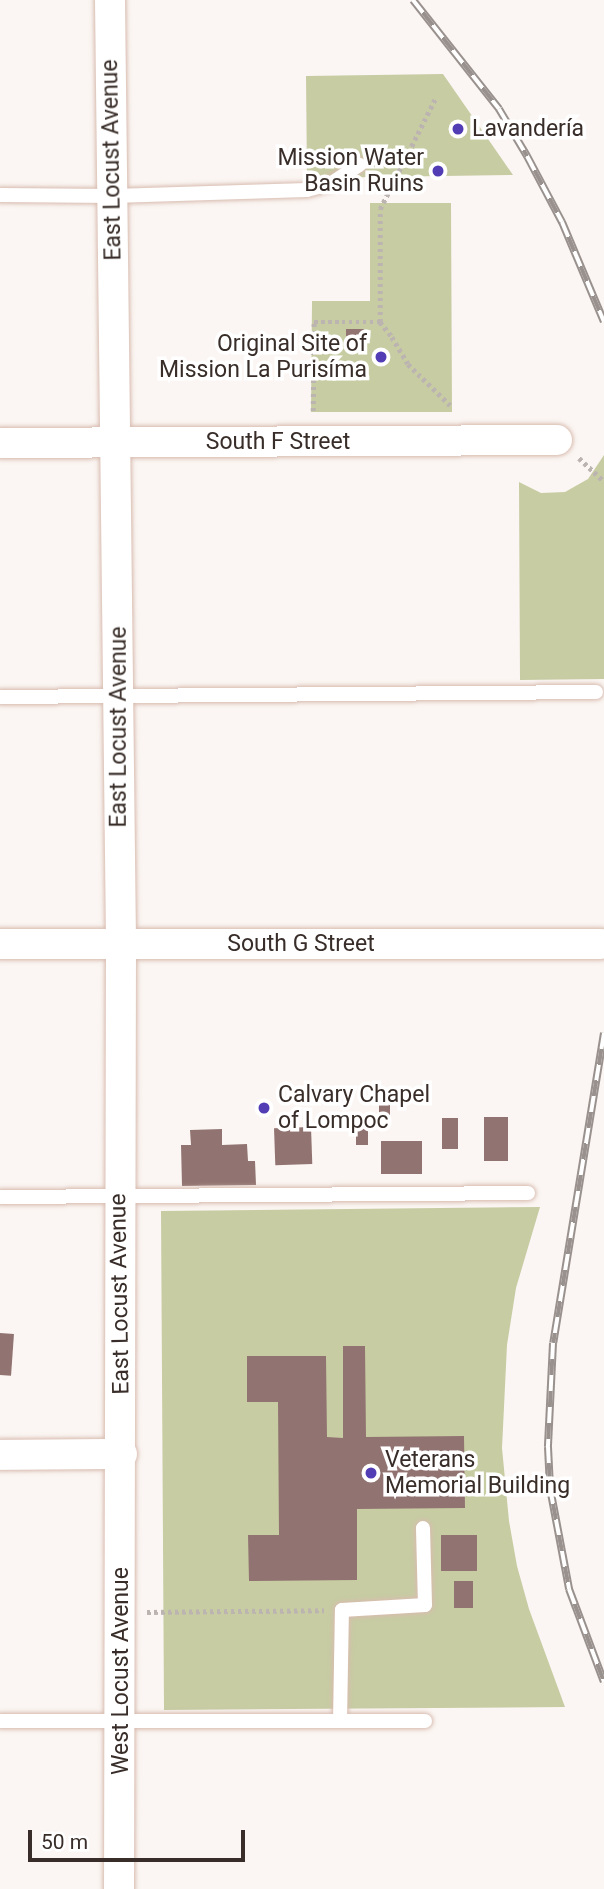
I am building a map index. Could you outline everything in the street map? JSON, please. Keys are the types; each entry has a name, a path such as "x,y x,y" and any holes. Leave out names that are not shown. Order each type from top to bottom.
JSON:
{"street":[{"name":"East Locust Avenue","path":"110,0 117,443 122,1454"},
{"name":"South F Street","path":"0,443 557,440"},
{"name":"South G Street","path":"0,944 601,944"},
{"path":"0,1455 122,1454"},
{"name":"West Locust Avenue","path":"119,1889 122,1454"}],"lane":[{"path":"0,195 113,196 307,190 330,184 359,165"},
{"path":"0,697 596,692"},
{"path":"0,1197 528,1193"},
{"path":"340,1721 342,1610 425,1605 423,1528"},
{"path":"0,1721 425,1721"}],"path":[{"path":"435,99 380,209 380,323 408,364 450,405"},
{"path":"313,411 314,322 380,323"},
{"path":"121,1612 342,1610"}],"green space":[{"path":"443,74 513,175 307,178 306,76"},
{"name":"Original Site of Mission La Purisíma","path":"370,203 451,203 452,412 311,412 312,301 370,301"},
{"path":"604,455 604,679 520,680 519,482 541,493 565,492 588,479"},
{"path":"540,1207 516,1288 507,1345 502,1448 509,1521 517,1566 529,1609 565,1707 164,1710 161,1211"}],"building":[{"path":"346,329 364,329 363,337 346,336"},
{"path":"379,1101 390,1101 390,1127 379,1127"},
{"path":"484,1117 508,1117 508,1161 484,1161"},
{"path":"442,1118 458,1118 458,1149 442,1149"},
{"path":"356,1119 368,1119 368,1145 356,1145"},
{"path":"311,1127 312,1164 275,1165 274,1128"},
{"path":"222,1129 222,1145 247,1144 248,1161 255,1161 256,1185 182,1186 181,1145 191,1145 190,1130"},
{"path":"381,1141 422,1141 422,1174 381,1174"},
{"path":"0,1333 14,1334 11,1376 0,1375"},
{"name":"Veterans Memorial Building","path":"343,1346 365,1346 366,1437 464,1436 465,1508 357,1509 357,1580 249,1581 248,1535 279,1535 278,1402 247,1402 247,1356 326,1356 327,1437 343,1438"},
{"path":"441,1535 477,1535 477,1571 441,1571"},
{"path":"454,1581 473,1581 473,1608 454,1608"}],"railway":[{"path":"413,0 499,109 527,156 562,222 604,322"},
{"path":"604,1033 553,1343 548,1447 550,1488 569,1589 604,1682"}],"place":[{"name":"Lavandería","path":"458,129"},
{"name":"Mission Water Basin Ruins","path":"438,171"},
{"name":"Original Site of Mission La Purisíma","path":"381,357"},
{"name":"Calvary Chapel of Lompoc","path":"264,1108"},
{"name":"Veterans Memorial Building","path":"371,1473"}]}
